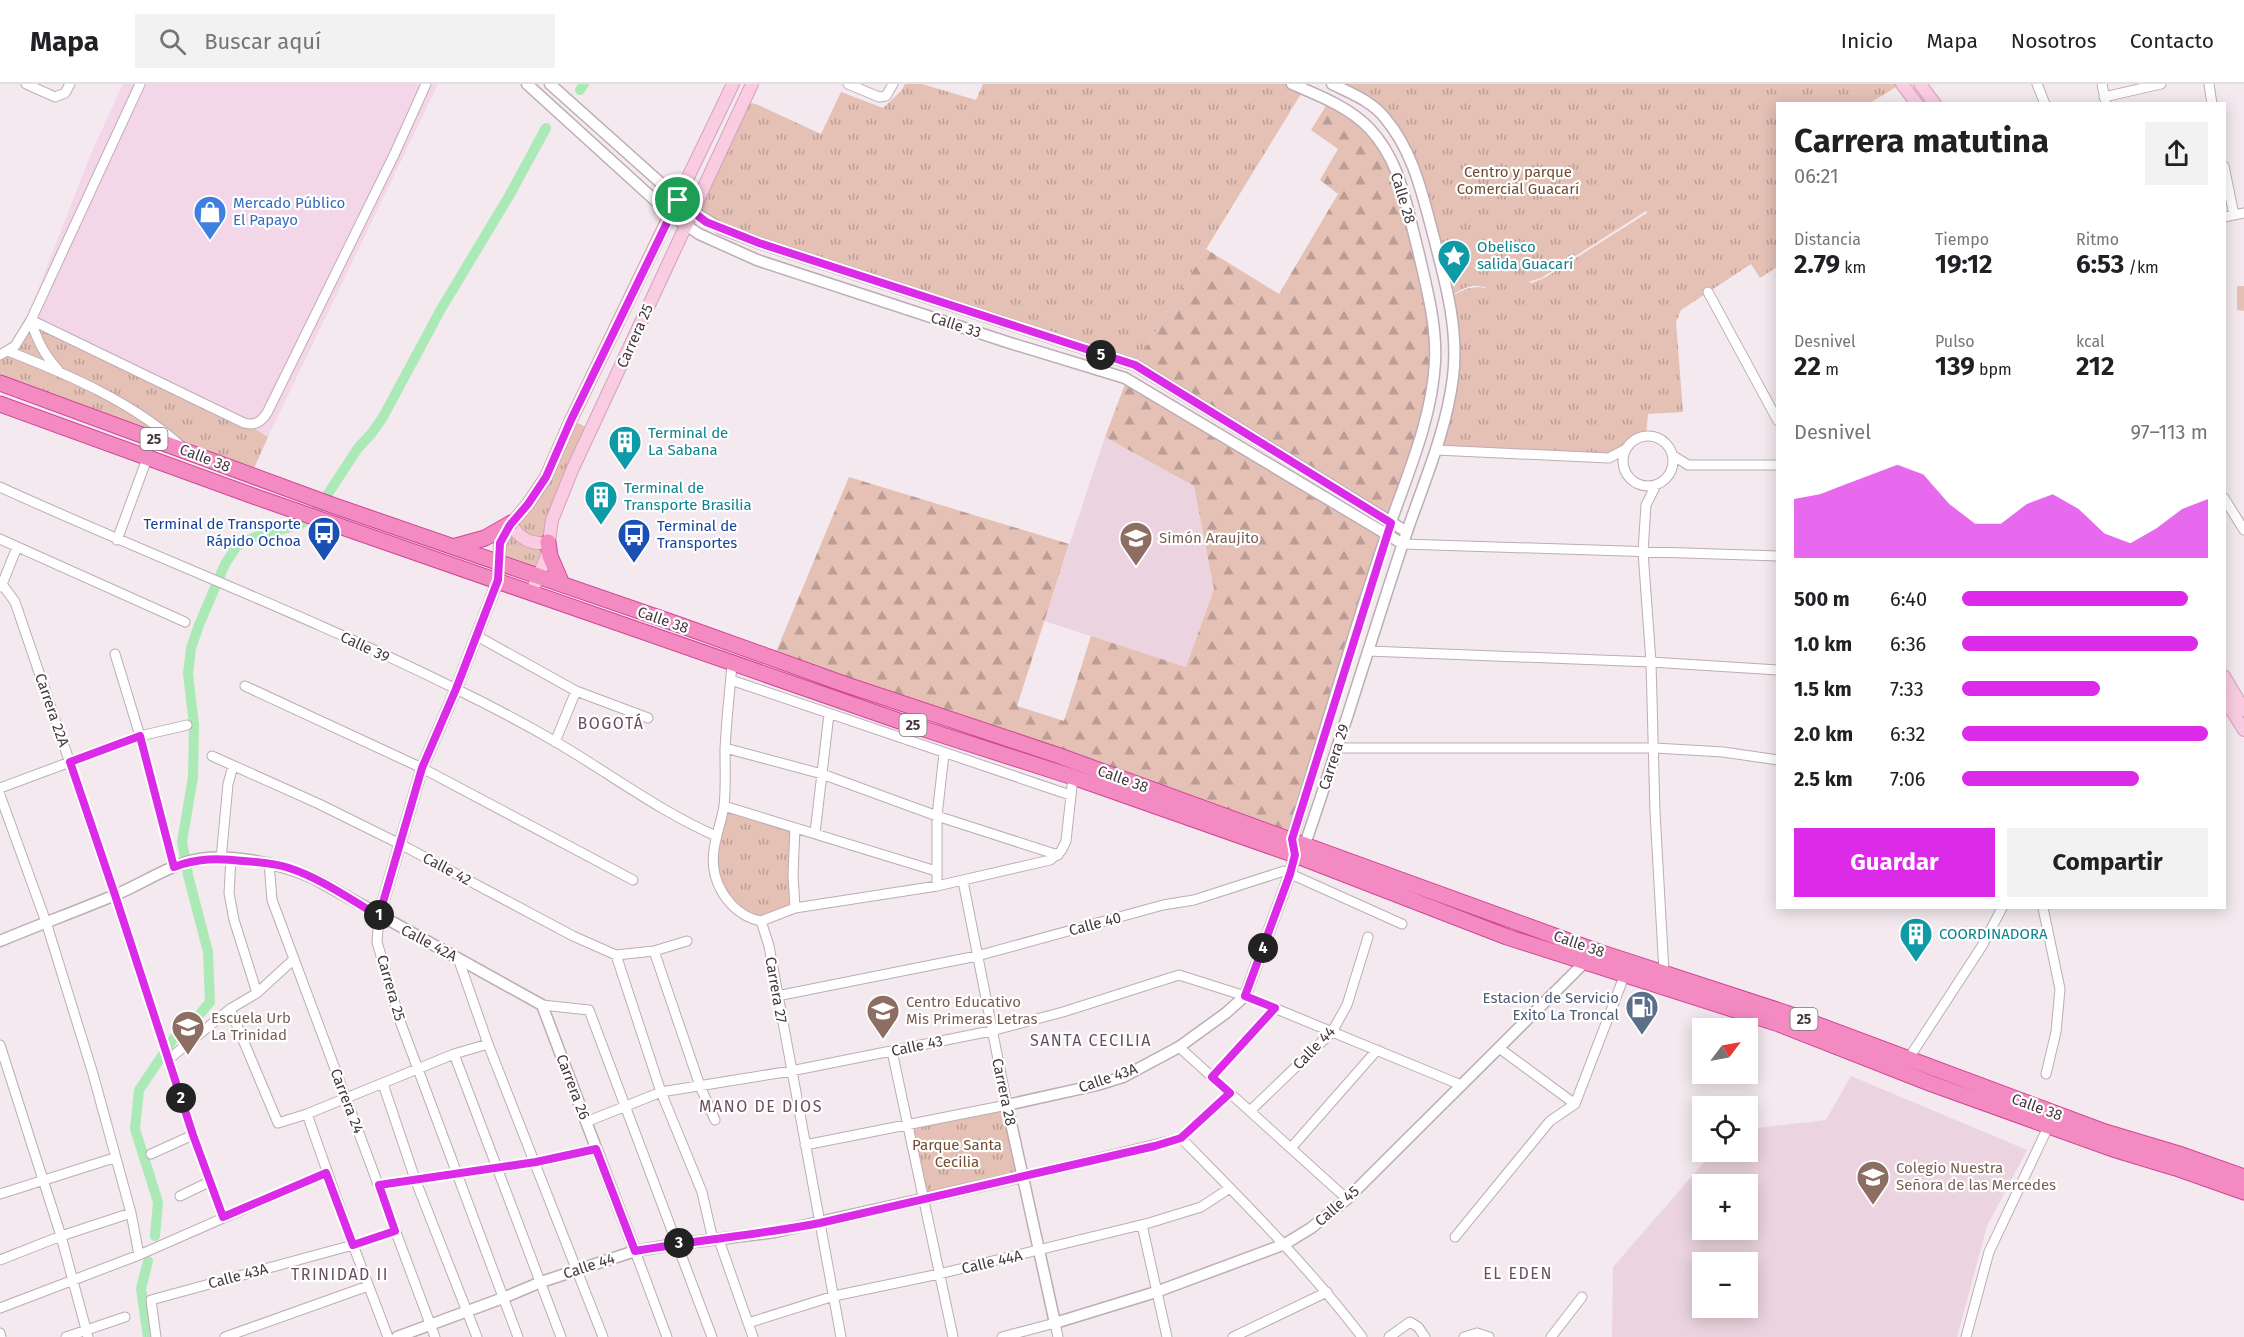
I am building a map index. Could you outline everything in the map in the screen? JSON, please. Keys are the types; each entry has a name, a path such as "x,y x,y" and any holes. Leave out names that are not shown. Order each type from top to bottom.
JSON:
{"highway":[{"name":"Calle 38","path":"0,383 332,505 844,684 1057,755 1297,846 1596,951 1786,1012 2049,1125 2244,1192"},
{"name":"Calle 38","path":"0,404 256,497 905,723 1297,846 1507,937 2244,1177"},
{"path":"453,546 485,538 511,523"},
{"path":"548,542 550,556 562,584"}],"main road":[{"name":"Carrera 25","path":"498,580 500,543 511,523 528,504 546,477 571,420 733,84"},
{"name":"Carrera 25","path":"531,593 547,556 552,520 573,468 752,84"},
{"path":"1902,84 1916,102"},
{"path":"1920,84 1934,102"},
{"path":"511,523 518,535 527,540 537,543 548,542"},
{"path":"2226,679 2244,710"},
{"path":"2226,701 2244,730"}],"street":[{"path":"26,84 55,97 65,93 70,84"},
{"path":"4,353 19,340 31,320 140,84"},
{"path":"31,320 244,423 251,425 257,423 267,413 394,155 426,84"},
{"name":"Calle 33","path":"527,84 670,214 715,243 757,260 1126,379 1403,544"},
{"name":"Calle 33","path":"550,84 678,200 722,229 1016,328 1135,365 1407,532"},
{"path":"848,84 879,97 886,96 893,84"},
{"name":"Calle 28","path":"1292,84 1341,106 1357,117 1371,130 1390,157 1397,172 1428,293 1434,330 1435,362"},
{"name":"Calle 28","path":"1332,84 1365,101 1384,116 1405,148 1422,193 1449,298"},
{"path":"2037,84 2044,102"},
{"path":"2102,84 2105,100 2160,84"},
{"path":"2209,84 2212,102"},
{"path":"2226,176 2234,215"},
{"path":"1708,292 1776,417"},
{"name":"Carrera 29","path":"1297,846 1338,748 1403,544 1436,450 1453,377 1454,328 1449,298"},
{"path":"31,320 43,352 58,371"},
{"path":"1010,343 1016,328"},
{"path":"4,353 58,371 132,410 162,429 186,450"},
{"name":"Carrera 29","path":"1297,846 1386,535 1420,437 1431,392 1435,362"},
{"path":"1436,450 1609,458 1640,438 1655,437 1668,446 1672,455 1673,465 1667,478"},
{"path":"1626,449 1623,464 1626,473"},
{"path":"1672,455 1688,465"},
{"path":"117,540 148,456"},
{"path":"1609,458 1634,483 1646,505"},
{"path":"1634,483 1641,486 1656,485 1688,465 1776,465"},
{"path":"1656,485 1646,505 1643,552 1651,662 1655,812 1664,972"},
{"name":"Calle 39","path":"0,487 117,540 224,583 456,689 555,742 685,822 716,836"},
{"path":"2226,501 2244,530"},
{"path":"1407,532 1418,543"},
{"path":"0,539 185,622"},
{"path":"1403,544 1776,556"},
{"name":"Carrera 22A","path":"17,547 1,587 15,602 115,895 193,1135 223,1217"},
{"name":"Carrera 25","path":"498,580 456,689 422,768 379,916 377,942 400,1021 518,1337"},
{"path":"477,636 576,691 648,718"},
{"path":"1368,651 1776,669"},
{"path":"115,654 178,866"},
{"path":"732,663 725,748 724,806 713,854 715,874 721,889 739,912 750,919 761,921 795,908 937,886 1050,860 1058,855 1066,841 1073,777"},
{"path":"731,680 1070,795"},
{"path":"245,686 422,768 633,880"},
{"path":"555,742 576,691"},
{"path":"815,833 829,714"},
{"path":"0,788 140,736 186,725"},
{"path":"725,748 822,774 937,816 1058,855"},
{"path":"1338,748 1655,748 1723,752 1776,760"},
{"path":"937,886 937,816 944,754"},
{"name":"Calle 42","path":"212,756 320,804 573,936 616,954 654,951 687,941"},
{"path":"233,766 228,784 226,859 229,893 234,920 257,993"},
{"path":"0,795 46,922 93,1074 139,1255"},
{"path":"724,806 936,871"},
{"path":"795,828 793,875 795,908"},
{"name":"Calle 43A","path":"806,1145 1097,1085 1123,1077 1179,1047 1217,1020 1245,996 1290,874 1297,846"},
{"name":"Calle 42A","path":"0,941 199,859 268,863 301,873 542,1005 590,1010 625,1106"},
{"name":"Carrera 24","path":"268,863 272,900 293,960 435,1337"},
{"name":"Calle 40","path":"777,996 977,956 1163,905 1194,900 1277,871 1284,871 1402,924"},
{"name":"Carrera 28","path":"963,881 1021,1177 1058,1337"},
{"path":"1905,1065 1982,946 2001,909"},
{"path":"2043,909 2060,989 2056,1032 2046,1074"},
{"name":"Carrera 27","path":"761,921 769,946 841,1337"},
{"name":"Calle 44","path":"1250,1111 1332,1032 1347,1005 1368,937"},
{"path":"654,951 700,1086 715,1120"},
{"name":"Calle 45","path":"1002,1337 1156,1292 1285,1244 1311,1228 1347,1199 1596,951"},
{"path":"616,954 661,1092 702,1192 716,1240 753,1337"},
{"path":"458,958 488,1044 603,1337"},
{"path":"168,1058 230,1010 257,993 293,960"},
{"path":"1455,1238 1550,1121 1575,1104 1625,974"},
{"name":"Calle 43","path":"586,1122 661,1092 791,1071 991,1030 1064,1012 1179,975 1245,996"},
{"path":"1245,996 1461,1085"},
{"name":"Carrera 26","path":"542,1005 667,1337"},
{"path":"1212,1077 1275,1008"},
{"path":"230,1010 276,1120 281,1123 454,1054 488,1044"},
{"path":"0,1046 61,1236 87,1334"},
{"path":"1179,1047 1347,1199"},
{"path":"1499,1048 1575,1104"},
{"path":"1291,1148 1377,1050"},
{"path":"892,1051 953,1337"},
{"path":"454,1054 561,1337"},
{"path":"383,1084 415,1179 477,1337"},
{"name":"Calle 44","path":"397,1337 541,1282 635,1251 820,1223 1155,1146 1181,1138 1230,1093"},
{"path":"625,1106 712,1337"},
{"path":"307,1114 326,1173 388,1337"},
{"path":"1966,1337 1989,1252 2049,1125"},
{"path":"151,1154 193,1135"},
{"path":"1181,1138 1285,1244 1362,1337"},
{"path":"379,1185 536,1162 596,1149"},
{"path":"0,1194 114,1158"},
{"path":"0,1308 139,1255 326,1173"},
{"path":"180,1196 209,1182"},
{"name":"Calle 44A","path":"748,1323 834,1296 939,1274 1142,1225 1201,1207 1230,1188"},
{"path":"0,1260 61,1236 130,1213"},
{"path":"1142,1225 1167,1337"},
{"name":"Calle 43A","path":"156,1337 151,1300 353,1245 395,1231"},
{"path":"225,1337 368,1286"},
{"path":"1233,1337 1327,1292"},
{"path":"1551,1337 1582,1297"},
{"path":"66,1337 87,1334 125,1317"},
{"path":"1389,1337 1410,1322 1418,1327 1425,1337"},
{"path":"1464,1337 1477,1333 1489,1337"}],"shaded area":[{"name":"Mercado Público El Papayo","path":"123,84 438,84 264,445 24,326 90,156"},
{"name":"Simón Araujito","path":"1105,437 1194,486 1214,589 1186,667 1044,621"},
{"name":"Colegio Nuestra Señora de las Mercedes","path":"1851,1076 2027,1150 1987,1226 1957,1337 1612,1337 1613,1267 1692,1176 1692,1240 1758,1240 1758,1174 1694,1174 1704,1162 1758,1162 1758,1128 1826,1120"}],"green space":[{"path":"905,84 922,84 976,100 983,84 1292,84 1304,89 1135,365 759,243 692,211 744,102 756,104 821,134 841,92 883,108"},
{"name":"Centro y parque Comercial Guacarí","path":"1332,84 1901,84 1872,102 1776,102 1776,268 1760,278 1751,264 1681,310 1676,322 1683,412 1648,414 1646,436 1609,458 1436,450 1453,377 1450,298 1469,288 1490,289 1478,286 1468,287 1449,298 1422,193 1384,115","holes":["1646,211 1647,213 1546,277 1532,283 1528,282 1541,278"]},
{"path":"1329,101 1357,117 1390,157 1434,330 1431,392 1391,523 1135,365 1206,249 1279,294 1338,194 1320,180 1338,149 1311,130"},
{"path":"2237,286 2244,286 2244,311 2237,310"},
{"path":"31,320 244,423 268,437 251,475 0,383 0,355 8,351"},
{"path":"1127,379 1386,535 1292,839 773,659 849,477 1069,544 1017,706 1064,721 1091,636 1186,667 1214,589 1194,486 1105,437"},
{"path":"571,420 592,430 537,576 494,561 528,504"},
{"path":"724,806 795,828 795,908 761,921 739,913 715,874"},
{"name":"Parque Santa Cecilia","path":"1007,1105 1021,1177 924,1200 909,1125"}],"waterway":[{"path":"580,90 584,84"},
{"path":"155,1236 158,1202 135,1129 139,1090 174,1038 194,1021 210,1002 208,952 182,842 193,777 194,725 188,674 191,648 199,625 225,564 237,546 255,537 301,524 318,509 358,448 383,417 441,309 509,196 546,128"},
{"path":"148,1261 141,1289 148,1337"}],"place":[{"name":"Mercado Público El Papayo","path":"210,241"},
{"name":"Obelisco salida Guacarí","path":"1454,285"},
{"name":"Terminal de La Sabana","path":"625,471"},
{"name":"Terminal de Transporte Brasilia","path":"601,526"},
{"name":"Terminal de Transporte Rápido Ochoa","path":"324,562"},
{"name":"Terminal de Transportes","path":"634,564"},
{"name":"Simón Araujito","path":"1136,567"},
{"name":"COORDINADORA","path":"1916,963"},
{"name":"Estacion de Servicio Exito La Troncal","path":"1642,1036"},
{"name":"Centro Educativo Mis Primeras Letras","path":"883,1040"},
{"name":"Escuela Urb La Trinidad","path":"188,1056"},
{"name":"Colegio Nuestra Señora de las Mercedes","path":"1873,1206"}],"district":[{"name":"BOGOTÁ","path":"611,723"},
{"name":"SANTA CECILIA","path":"1091,1040"},
{"name":"MANO DE DIOS","path":"761,1106"},
{"name":"EL EDEN","path":"1518,1273"},
{"name":"TRINIDAD II","path":"340,1274"}],"route":[{"path":"678,200 706,222 759,243 1135,365 1391,523 1292,839 1295,855 1290,874 1245,996 1275,1008 1212,1077 1230,1093 1181,1138 924,1200 775,1232 635,1251 596,1149 536,1162 379,1185 395,1231 353,1245 326,1173 223,1217 193,1135 70,762 140,736 174,867 199,859 231,859 287,867 315,879 379,916 422,768 456,689 498,580 500,543 510,525 546,477 571,420 678,200"}]}
